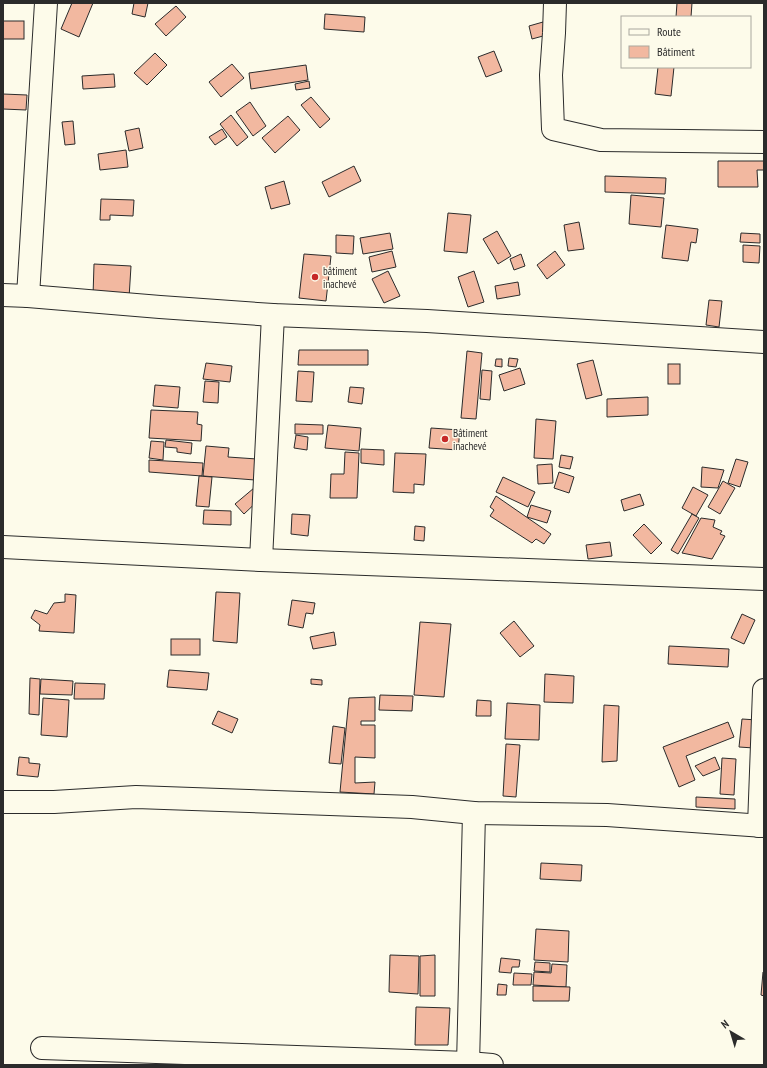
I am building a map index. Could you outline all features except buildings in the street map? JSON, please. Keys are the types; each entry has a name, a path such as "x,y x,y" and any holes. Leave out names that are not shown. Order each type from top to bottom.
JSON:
{"street":[{"path":"28,296 46,3"},
{"path":"555,3 551,75 553,129 601,140 764,142"},
{"path":"3,295 273,315 434,322 764,342"},
{"path":"261,560 273,315"},
{"path":"3,547 261,560 764,579"},
{"path":"3,802 54,802 136,797 412,807 474,814 607,815 761,826 764,690"},
{"path":"468,1064 474,814"},
{"path":"42,1048 492,1065"}],"place":[{"name":"bâtiment inachevé","path":"315,277"},
{"name":"Bâtiment inachevé","path":"445,439"}]}
